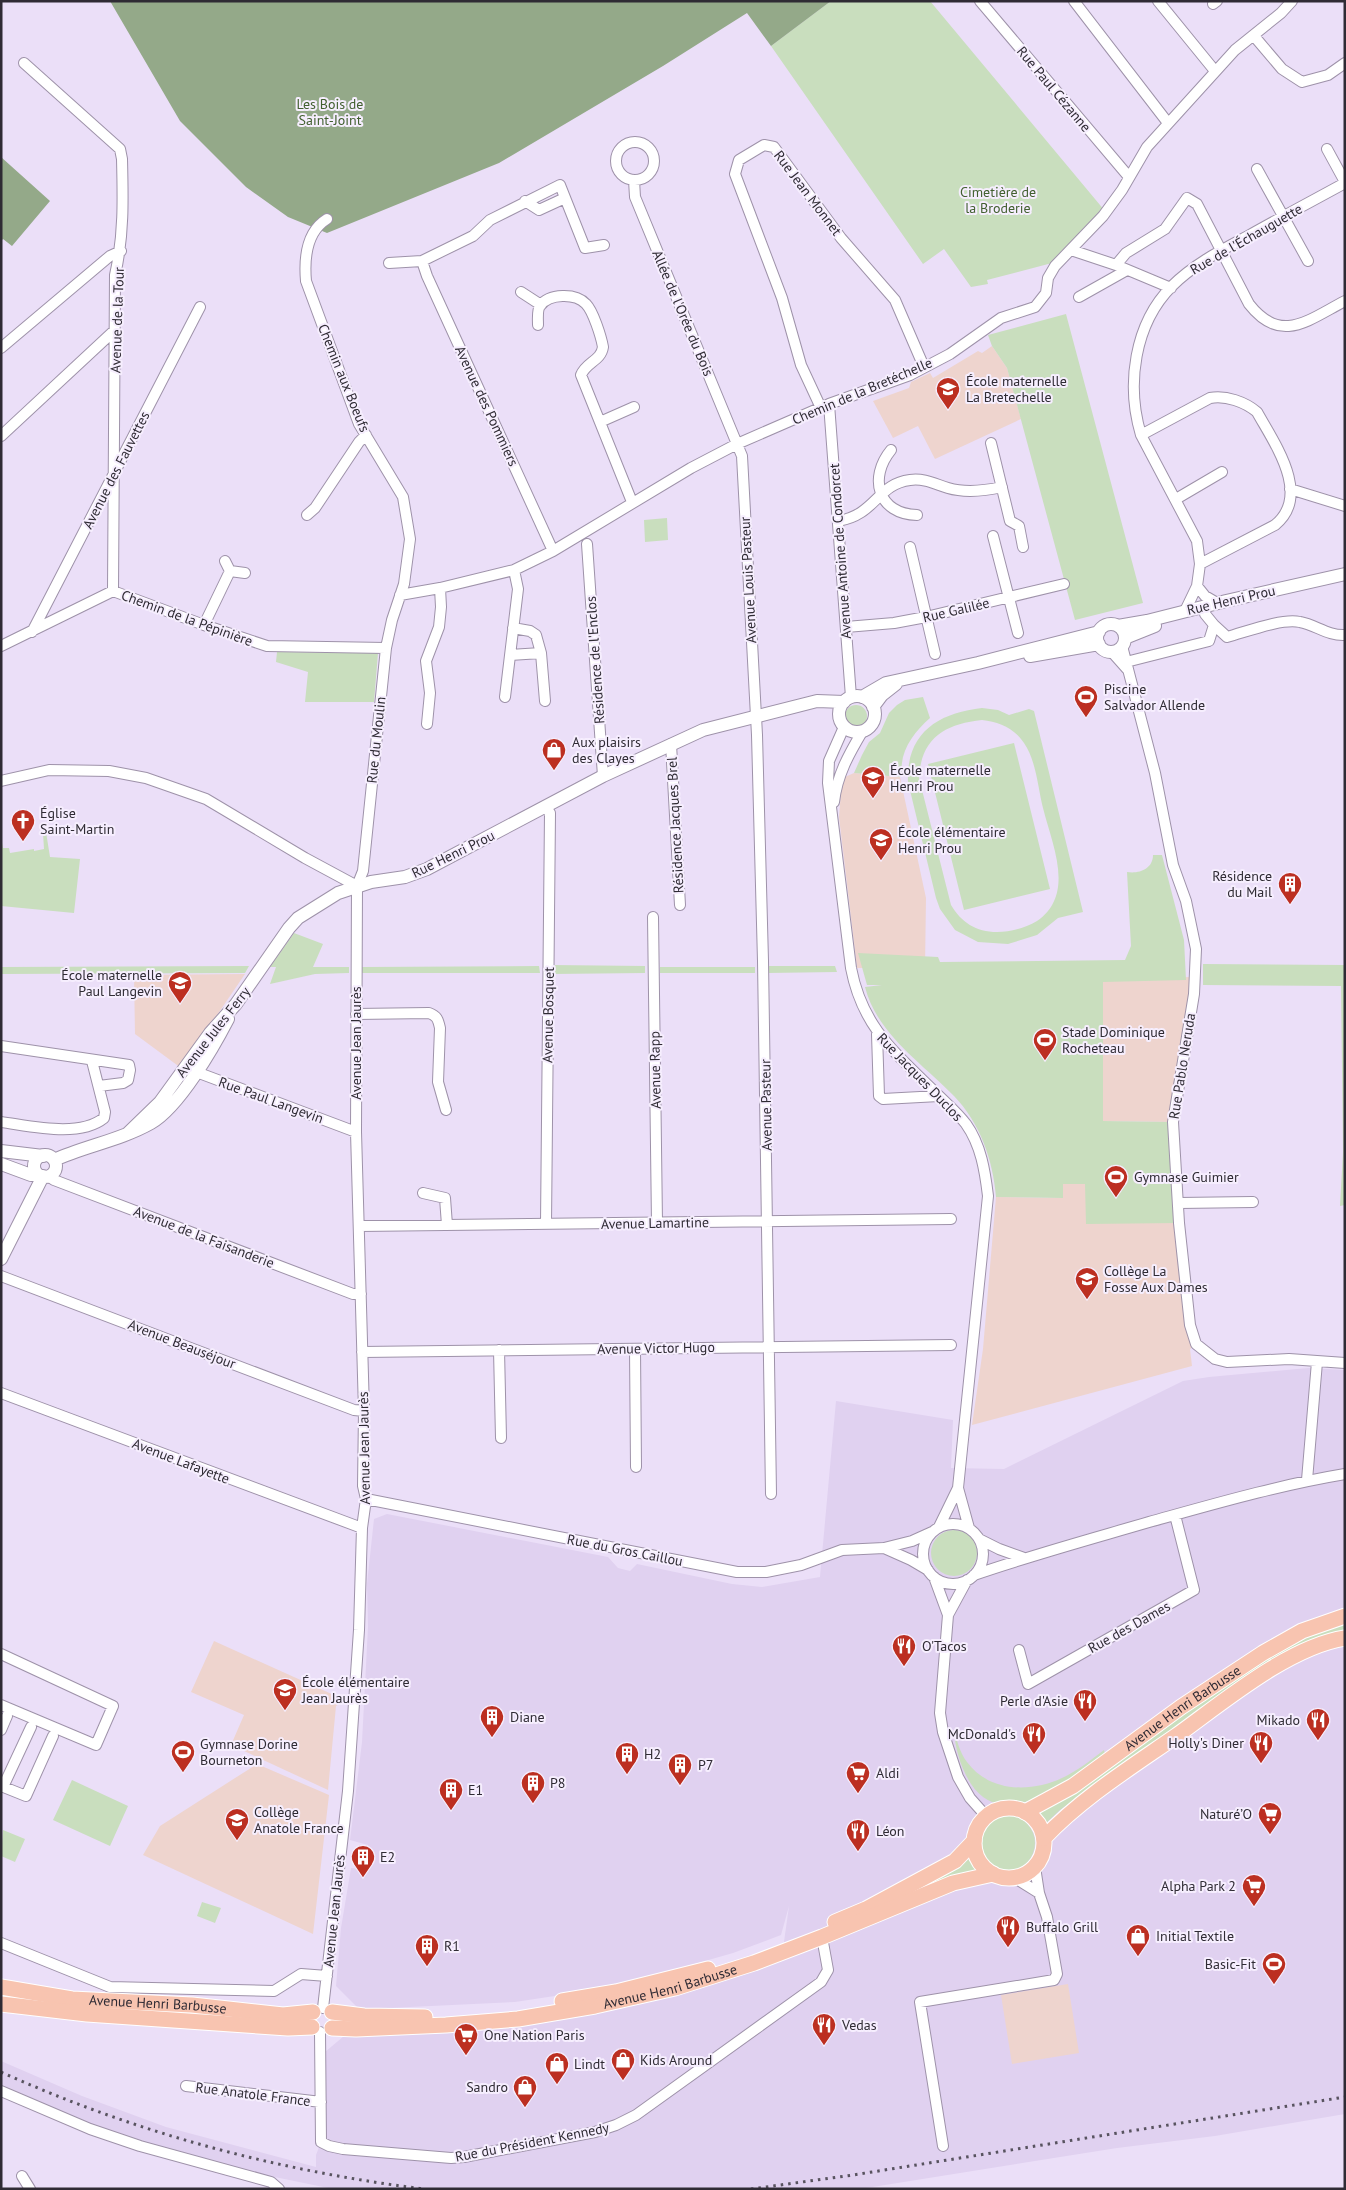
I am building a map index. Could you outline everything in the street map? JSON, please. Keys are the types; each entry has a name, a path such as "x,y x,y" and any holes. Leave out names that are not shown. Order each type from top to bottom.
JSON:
{"main road":[{"name":"Avenue Henri Barbusse","path":"1025,1812 1073,1786 1181,1708 1263,1653 1302,1631 1345,1616"},
{"name":"Avenue Henri Barbusse","path":"1044,1838 1078,1806 1238,1690 1310,1648 1345,1638"},
{"path":"1006,1808 1025,1812 1041,1828 1044,1838 1042,1854 1034,1867 1026,1874 1016,1878 1004,1878 993,1874 978,1861 974,1841 980,1824 986,1816 1006,1808"},
{"name":"Avenue Henri Barbusse","path":"1,2004 87,2014 288,2028 322,2020 364,2016 431,2017 515,2009 616,1992 709,1969 803,1937 866,1909 955,1861 974,1841"},
{"name":"Avenue Henri Barbusse","path":"1,1987 72,1999 192,2005 283,2015 322,2020 356,2029 518,2019 595,2006 706,1979 869,1919 953,1883 993,1874"}],"street":[{"name":"Rue Paul Cézanne","path":"980,1 1129,177"},
{"path":"1074,1 1168,123"},
{"path":"1158,1 1215,70"},
{"name":"Chemin de la Bretéchelle","path":"400,595 440,588 514,570 553,551 632,502 691,468 738,444 825,406 879,387 924,367 950,354 1001,318 1035,307 1046,293 1051,273 1104,216 1147,146 1215,70 1288,3"},
{"path":"1254,36 1282,69 1302,82 1328,75 1345,63"},
{"name":"Avenue de la Tour","path":"24,63 120,149 122,159 123,227 121,251 115,275 112,591"},
{"name":"Rue Jean Monnet","path":"825,406 800,365 782,298 735,174 739,160 764,144 774,147 841,238 895,300 924,367"},
{"path":"1327,149 1345,183"},
{"path":"1257,168 1308,261"},
{"name":"Allée de l'Orée du Bois","path":"634,180 635,197 738,444"},
{"name":"Rue de l'Échauguette","path":"1185,611 1197,586 1200,564 1197,541 1141,435 1134,405 1133,386 1137,356 1144,332 1154,310 1170,288 1184,274 1222,250 1345,183"},
{"path":"389,263 422,261 473,236 490,220 560,185 585,248 604,245"},
{"path":"1116,265 1126,253 1165,229 1187,198 1197,204 1249,304 1269,324 1280,327 1297,324 1310,320 1345,301"},
{"name":"Chemin aux Boeufs","path":"327,219 319,224 307,248 304,258 306,281 352,407 366,435 403,496 410,539 404,584 400,595"},
{"path":"1071,250 1116,265 1170,288"},
{"path":"1,348 110,256 121,251"},
{"name":"Avenue des Pommiers","path":"422,261 427,276 553,551"},
{"path":"1079,297 1127,270"},
{"path":"521,292 541,304"},
{"path":"538,325 538,310 541,304 548,299 561,296 581,299 588,305 603,347 602,354 597,360 584,368 581,375 632,502"},
{"name":"Avenue des Fauvettes","path":"32,632 200,307"},
{"path":"1,436 115,330"},
{"path":"1141,435 1210,398 1228,398 1251,407 1257,412 1288,471 1290,489 1288,510 1283,519 1200,564"},
{"name":"Avenue Antoine de Condorcet","path":"825,406 838,520 853,699"},
{"path":"600,422 634,408"},
{"path":"307,515 315,508 359,442 366,435"},
{"path":"991,443 1010,521 1019,526 1023,547"},
{"name":"Avenue Louis Pasteur","path":"738,444 742,456 756,716"},
{"path":"891,450 880,469 878,478 881,494 889,505 897,511 917,515"},
{"path":"1176,499 1222,472"},
{"path":"838,520 851,518 861,513 872,506 881,494 896,483 910,480 922,479 962,490 976,491 1002,486"},
{"path":"1290,489 1345,506"},
{"path":"993,536 1018,633"},
{"name":"Résidence de l'Enclos","path":"587,544 603,776"},
{"path":"910,547 935,654"},
{"path":"204,626 230,571 225,560"},
{"path":"505,698 518,589 514,570"},
{"path":"230,571 245,572"},
{"name":"Rue Henri Prou","path":"1118,626 1147,621 1345,574"},
{"name":"Rue Henri Prou","path":"1120,645 1144,629 1289,592 1345,581"},
{"name":"Rue Galilée","path":"846,627 894,623 926,617 1064,584"},
{"path":"1197,586 1205,596 1217,603"},
{"path":"427,724 430,693 426,661 439,627 440,588"},
{"name":"Chemin de la Pépinière","path":"1,646 112,591 204,626 267,646 386,648"},
{"name":"Rue du Moulin","path":"357,886 363,871 386,648 400,595"},
{"path":"1205,614 1227,637 1288,621 1299,621 1328,633 1345,635"},
{"path":"842,722 853,699 886,683 1099,638 1110,624 1118,626 1123,631 1120,645 1106,650 1099,638"},
{"path":"1127,666 1209,641 1214,625"},
{"path":"513,628 530,631 536,635 541,653 546,701"},
{"name":"Rue Pablo Neruda","path":"1120,645 1155,773 1173,865 1186,901 1196,949 1194,994 1173,1122 1190,1325 1196,1344 1215,1359 1227,1362 1289,1360 1345,1363"},
{"path":"510,655 541,653"},
{"path":"873,707 882,695 902,680"},
{"path":"818,701 853,732 862,732 872,724 875,713 873,707 853,699"},
{"name":"Rue Henri Prou","path":"357,886 405,877 427,869 603,776 671,744 711,728 818,701 853,699"},
{"name":"Avenue Pasteur","path":"756,716 764,961 772,1494"},
{"name":"Rue Jacques Duclos","path":"842,722 828,768 853,975 863,1008 878,1034 966,1125 980,1150 988,1196 958,1488 969,1528 979,1539 983,1557 948,1615 940,1712 943,1732 958,1777 970,1798 986,1816"},
{"name":"Rue Jacques Duclos","path":"833,816 838,778 862,732"},
{"name":"Résidence Jacques Brel","path":"671,744 680,905"},
{"path":"1,781 49,770 109,772 146,778 206,799 304,858 357,886"},
{"name":"Avenue Bosquet","path":"545,807 550,813 546,1224"},
{"name":"Avenue Jules Ferry","path":"49,1158 128,1133 151,1123 164,1113 191,1070 218,1038 236,1004 298,918 328,898 357,886"},
{"name":"Avenue Jean Jaurès","path":"322,2020 348,1788 359,1630 362,1528 366,1499 362,1486 364,1411 356,1132 357,886"},
{"name":"Avenue Rapp","path":"652,918 657,1223"},
{"path":"356,1014 429,1013 435,1015 440,1028 438,1082 446,1110"},
{"path":"878,1034 879,1096 883,1099 939,1096"},
{"path":"1,1046 129,1065 128,1080 123,1083 99,1086"},
{"path":"1,1122 62,1130 98,1124 104,1118 105,1112 92,1060"},
{"name":"Rue Paul Langevin","path":"191,1070 356,1132"},
{"path":"1,1151 49,1158 56,1168 53,1173 43,1176 31,1175 1,1164"},
{"path":"43,1176 35,1165 37,1159 49,1158"},
{"path":"1,1259 43,1176"},
{"name":"Avenue de la Faisanderie","path":"43,1176 353,1294 361,1294"},
{"path":"423,1192 444,1198 447,1225"},
{"path":"1179,1203 1252,1202"},
{"name":"Avenue Lamartine","path":"359,1226 951,1219"},
{"name":"Avenue Beauséjour","path":"1,1276 354,1410 364,1411"},
{"name":"Avenue Victor Hugo","path":"362,1352 950,1345"},
{"path":"635,1349 636,1467"},
{"path":"499,1350 501,1438"},
{"path":"1307,1480 1316,1362"},
{"name":"Avenue Lafayette","path":"1,1393 362,1528"},
{"path":"931,1574 950,1584 1024,1558 1176,1515 1307,1480 1345,1474"},
{"name":"Rue Jacques Duclos","path":"948,1615 923,1555 927,1539 936,1529 958,1488"},
{"name":"Rue du Gros Caillou","path":"366,1499 737,1572 766,1572 801,1565 842,1550 884,1548 912,1541 936,1529"},
{"name":"Rue des Dames","path":"1019,1650 1028,1684 1194,1590 1176,1515"},
{"path":"936,1529 954,1524 969,1528"},
{"path":"979,1539 1024,1558"},
{"name":"Rue du Gros Caillou","path":"884,1548 911,1560 931,1574"},
{"path":"1,1654 112,1706 96,1745 1,1705"},
{"path":"1,1730 7,1716"},
{"path":"31,1727 2,1786 26,1796 53,1736"},
{"path":"943,2146 920,2002 1054,1980 1057,1974 1047,1916 1039,1893 1034,1867"},
{"path":"1016,1878 1039,1893"},
{"name":"Rue du Président Kennedy","path":"322,2020 321,2142 330,2146 362,2150 451,2158 595,2132 616,2126 654,2103 821,1982 828,1970 822,1937"},
{"path":"1,1943 110,1987 274,1991 301,1974 327,1976"},
{"name":"Rue Anatole France","path":"186,2086 321,2102"},
{"path":"1,2091 114,2137 271,2182 279,2189"},
{"path":"22,2176 30,2189"}],"shaded area":[{"name":"École maternelle La Bretechelle","path":"992,346 1007,368 1021,419 935,459 918,426 893,438 873,401 909,388 911,382 930,373 933,378 978,351 982,353"},
{"name":"École élémentaire Henri Prou","path":"854,773 900,777 926,898 925,968 857,968 839,817 841,791 845,777"},
{"name":"École maternelle Paul Langevin","path":"245,974 181,1068 135,1034 134,975"},
{"path":"1196,977 1173,1122 1103,1121 1103,978"},
{"name":"Collège La Fosse Aux Dames","path":"1063,1184 1085,1184 1179,1223 1196,1344 1190,1349 1192,1366 972,1425 983,1349 996,1197 1063,1198"},
{"path":"1308,1368 1345,1370 1345,2114 1215,2136 1117,2148 860,2189 333,2189 236,2169 162,2149 71,2117 1,2084 1,2061 82,2096 166,2127 316,2167 316,2155 321,2142 325,2052 344,2036 440,2033 572,2017 593,2008 782,1956 789,1906 781,1935 733,1953 614,1987 515,2002 368,2009 358,2008 336,1986 341,1928 351,1868 361,1869 368,1845 350,1840 362,1742 368,1627 367,1584 374,1519 387,1514 608,1557 618,1568 630,1571 637,1564 732,1584 762,1587 820,1577 836,1401 953,1420 951,1468 1004,1469 1183,1381"},
{"name":"École élémentaire Jean Jaurès","path":"214,1641 345,1700 336,1706 328,1790 231,1745 244,1715 191,1692"},
{"name":"Collège Anatole France","path":"257,1764 329,1795 313,1934 143,1855 160,1826"},
{"path":"1068,1984 1079,2053 1012,2064 1001,1995"}],"green space":[{"name":"Les Bois de Saint-Joint","path":"110,1 831,1 771,46 747,13 663,66 499,163 327,233 288,217 246,187 180,121"},
{"name":"Cimetière de la Broderie","path":"831,1 930,1 1105,211 1052,263 987,280 988,284 971,287 944,249 923,264 771,46"},
{"path":"1,157 50,201 12,246 3,239 1,241"},
{"path":"1066,314 1143,603 1075,620 1007,368 992,346 988,335"},
{"path":"667,518 668,540 645,542 644,520"},
{"path":"277,652 378,653 374,702 305,702 308,672 276,662"},
{"path":"923,697 930,718 918,730 905,751 902,775 900,777 854,773 869,742 880,733 889,713 905,700"},
{"path":"856,705 864,708 867,716 864,724 856,727 848,724 845,716 848,708"},
{"path":"982,708 998,710 1009,715 1029,709 1034,711 1083,912 1058,918 1037,935 1008,944 978,942 955,930 940,909 908,782 909,765 919,738 928,728 939,721 966,711","holes":["982,720 1000,724 1016,733 1028,750 1034,766 1058,868 1056,897 1049,910 1037,921 1018,929 1002,932 989,932 970,925 959,916 951,905 919,778 924,753 937,736 957,725"]},
{"path":"1014,743 1050,889 964,910 928,764"},
{"path":"46,832 50,857 80,859 74,913 1,906 1,837 3,848 9,848 10,853 34,849 34,851 44,849 43,833"},
{"path":"1153,855 1162,855 1184,940 1186,980 1103,982 1103,1121 1173,1122 1179,1223 1086,1224 1085,1184 1063,1184 1063,1198 996,1197 992,1169 978,1130 954,1096 902,1047 879,1019 865,987 882,985 867,985 858,953 938,957 940,962 1125,960 1131,946 1127,872 1144,870 1151,864"},
{"path":"294,933 323,944 313,967 349,967 349,973 315,974 270,984 276,967 270,967"},
{"path":"1203,964 1345,965 1345,1205 1340,1206 1343,1152 1341,986 1203,985"},
{"path":"552,965 645,966 645,973 552,974"},
{"path":"249,966 245,973 1,974 1,967"},
{"path":"539,966 540,973 362,973 362,967"},
{"path":"767,966 835,966 837,972 768,973"},
{"path":"660,967 755,967 755,973 660,973"},
{"path":"954,1530 967,1534 973,1540 977,1553 973,1566 967,1572 954,1576 941,1572 935,1566 931,1553 935,1540 941,1534"},
{"path":"1345,1623 1345,1632 1248,1677 1060,1810 1043,1826 1034,1813 1260,1662 1312,1632"},
{"path":"954,1730 962,1755 976,1772 998,1784 1011,1787 1037,1786 1050,1783 1073,1772 1104,1750 1105,1754 1057,1788 1038,1798 1019,1804 1002,1804 985,1798 971,1784 959,1758"},
{"path":"72,1780 128,1806 110,1846 53,1820"},
{"path":"1007,1815 1018,1817 1027,1823 1033,1832 1035,1843 1033,1854 1027,1863 1018,1869 1007,1871 996,1869 987,1863 981,1854 979,1843 981,1832 987,1823 996,1817"},
{"path":"3,1830 25,1839 15,1862 1,1856"},
{"path":"969,1859 977,1870 917,1893 916,1890"},
{"path":"202,1902 221,1908 215,1923 197,1916"}],"railway":[{"path":"1,2072 52,2094 104,2113 208,2147 315,2172 424,2189"},
{"path":"751,2189 853,2175 1345,2097"}],"place":[{"name":"École maternelle La Bretechelle","path":"948,410"},
{"name":"Piscine Salvador Allende","path":"1086,718"},
{"name":"Aux plaisirs des Clayes","path":"554,771"},
{"name":"École maternelle Henri Prou","path":"873,799"},
{"name":"Église Saint-Martin","path":"23,842"},
{"name":"École élémentaire Henri Prou","path":"881,861"},
{"name":"Résidence du Mail","path":"1290,905"},
{"name":"École maternelle Paul Langevin","path":"180,1004"},
{"name":"Stade Dominique Rocheteau","path":"1045,1061"},
{"name":"Gymnase Guimier","path":"1116,1198"},
{"name":"Collège La Fosse Aux Dames","path":"1087,1300"},
{"name":"O'Tacos","path":"904,1667"},
{"name":"École élémentaire Jean Jaurès","path":"285,1711"},
{"name":"Perle d'Asie","path":"1085,1722"},
{"name":"Diane","path":"492,1738"},
{"name":"Mikado","path":"1318,1741"},
{"name":"McDonald's","path":"1034,1755"},
{"name":"Holly's Diner","path":"1261,1764"},
{"name":"Gymnase Dorine Bourneton","path":"183,1773"},
{"name":"H2","path":"627,1775"},
{"name":"P7","path":"680,1786"},
{"name":"Aldi","path":"858,1794"},
{"name":"P8","path":"533,1804"},
{"name":"E1","path":"451,1811"},
{"name":"Naturé’O","path":"1270,1835"},
{"name":"Collège Anatole France","path":"237,1841"},
{"name":"Léon","path":"858,1852"},
{"name":"E2","path":"363,1878"},
{"name":"Alpha Park 2","path":"1254,1907"},
{"name":"Buffalo Grill","path":"1008,1948"},
{"name":"Initial Textile","path":"1138,1957"},
{"name":"R1","path":"427,1967"},
{"name":"Basic-Fit","path":"1274,1985"},
{"name":"Vedas","path":"824,2046"},
{"name":"One Nation Paris","path":"466,2056"},
{"name":"Kids Around","path":"623,2081"},
{"name":"Lindt","path":"557,2085"},
{"name":"Sandro","path":"525,2108"}]}
